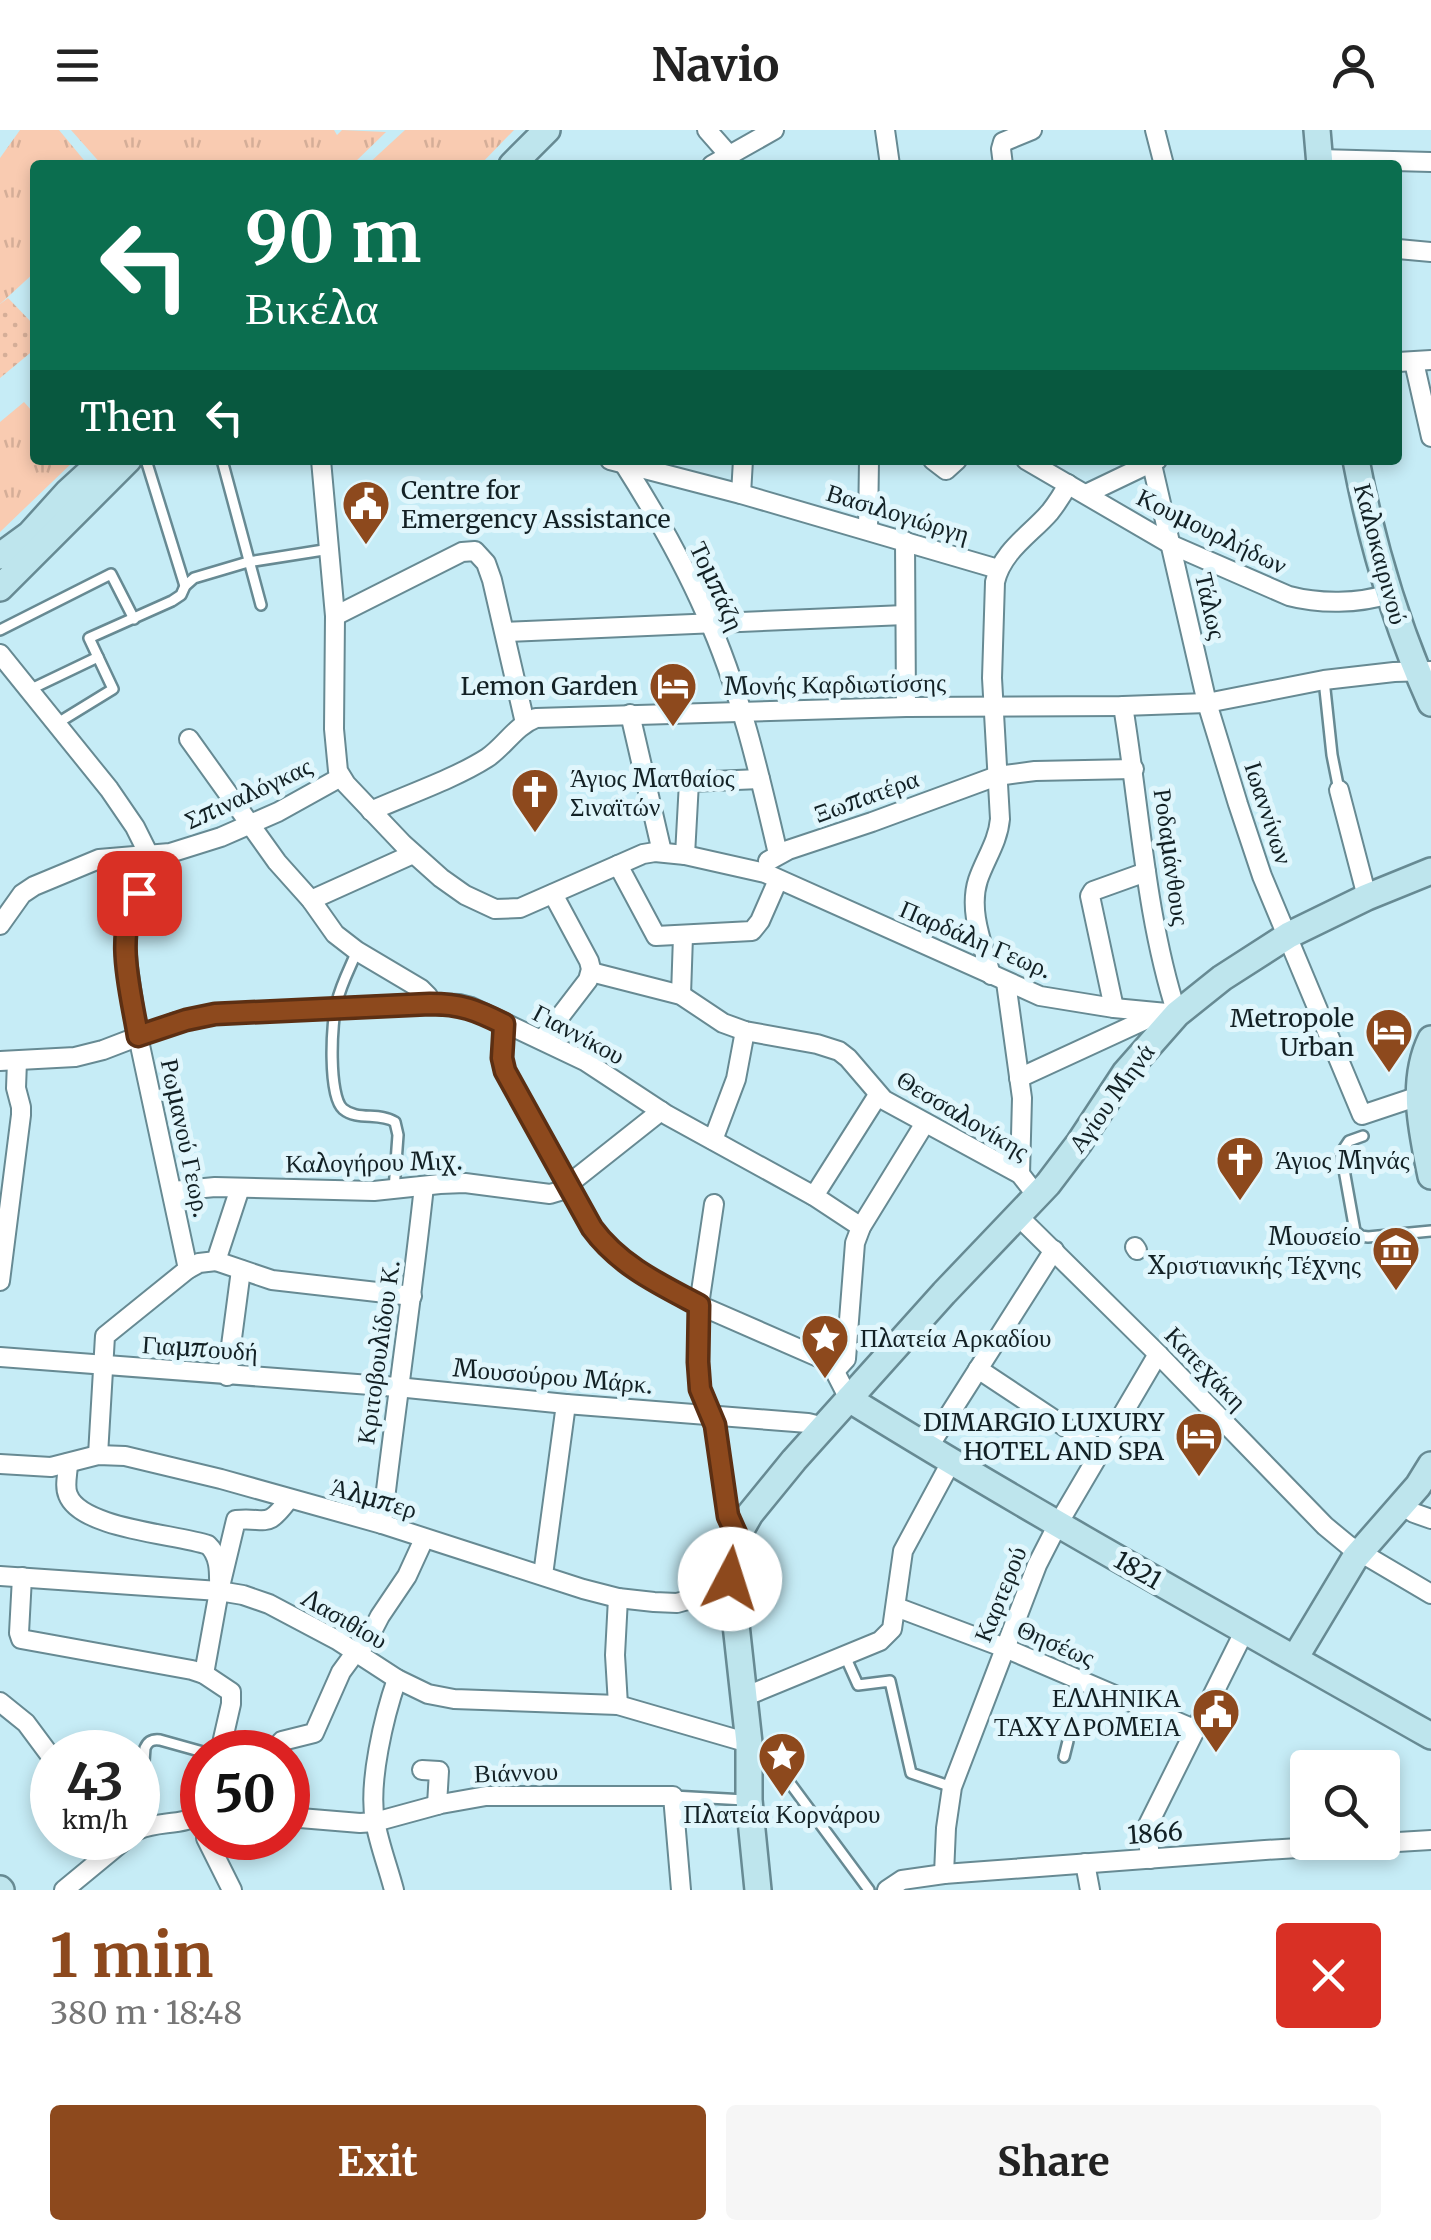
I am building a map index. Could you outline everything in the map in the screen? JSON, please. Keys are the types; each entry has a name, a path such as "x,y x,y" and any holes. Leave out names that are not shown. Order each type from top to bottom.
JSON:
{"main road":[{"path":"517,160 548,130"},
{"path":"541,160 570,130"},
{"path":"1317,130 1320,160"},
{"path":"0,556 30,534 98,465"},
{"path":"0,588 123,465"},
{"name":"Καλοκαιρινού","path":"1357,465 1388,594 1424,672 1431,703"},
{"name":"Αγίου Μηνά","path":"737,1536 770,1488 824,1426 1037,1196 1169,1013 1288,935 1431,871"},
{"path":"1426,1051 1420,1096 1431,1176"},
{"name":"1821","path":"849,1399 1058,1524 1431,1736"},
{"path":"1295,1658 1360,1552 1418,1486 1431,1465"},
{"path":"737,1536 731,1588 749,1749 749,1800 758,1890"}],"street":[{"path":"707,130 729,155"},
{"path":"720,160 774,130"},
{"path":"885,130 889,160"},
{"path":"1002,160 1003,142 1032,130"},
{"path":"1155,130 1163,160"},
{"path":"1402,162 1431,162"},
{"path":"1402,250 1431,252"},
{"path":"1414,361 1431,438"},
{"name":"Σπιναλόγκας","path":"0,925 22,894 34,886 99,860 191,848 250,826 341,777 335,743 335,616 322,465"},
{"name":"Τομπάζη","path":"619,465 692,585 710,624 742,712 778,854"},
{"name":"Βασιλογιώργη","path":"645,465 683,469 741,494 998,569"},
{"path":"741,494 743,465"},
{"path":"866,465 868,530"},
{"name":"Κουμουρλήδων","path":"1035,465 1172,545 1301,599 1358,600 1388,594"},
{"path":"1086,494 1146,465"},
{"name":"Τάλως","path":"1155,465 1207,703"},
{"path":"1020,1174 1020,1078 999,978 976,923 974,897 999,828 993,706 994,590 998,569 1049,514 1068,484"},
{"path":"904,540 906,708"},
{"path":"335,616 462,552 474,550 489,572 524,722 496,751 478,763 371,811"},
{"path":"504,632 905,614"},
{"path":"0,654 108,788 149,855"},
{"name":"Μονής Καρδιωτίσσης","path":"524,722 548,717 630,714 1207,703 1324,680 1424,672"},
{"name":"Ιωαννίνων","path":"1207,703 1262,876 1362,1115 1420,1096"},
{"name":"Ροδαμάνθους","path":"1123,706 1169,1013"},
{"path":"341,777 413,854 453,887 488,907 520,908 643,854 662,852 630,714"},
{"path":"190,739 250,826 335,934 421,988 430,1004"},
{"name":"Ξωπατέρα","path":"766,874 778,854 997,776 1035,771 1134,769"},
{"path":"685,855 688,782 760,779"},
{"path":"1340,790 1368,897"},
{"name":"Παρδάλη Γεωρ.","path":"662,852 766,874 1049,998 1169,1013"},
{"path":"311,900 413,854"},
{"name":"Ρωμανού Γεωρ.","path":"149,855 148,874 130,908 126,932 128,967 138,1036 188,1269"},
{"path":"618,865 656,936 752,931 760,922 766,874"},
{"path":"1114,1008 1091,893 1146,872"},
{"path":"542,1040 591,972 553,894"},
{"path":"681,995 683,936"},
{"name":"Θεσσαλονίκης","path":"591,972 681,995 723,1023 744,1031 839,1051 878,1095 1020,1174 1037,1196"},
{"name":"Γιαννίκου","path":"9,1061 75,1058 215,1014 459,1004 601,1070 662,1112 861,1226"},
{"path":"1020,1078 1169,1013"},
{"path":"504,1024 505,1071 567,1185 607,1248 632,1268 699,1305 825,1360 849,1399"},
{"path":"713,1140 736,1079 744,1031"},
{"path":"0,1281 21,1115 9,1061"},
{"path":"814,1196 878,1095"},
{"path":"567,1185 662,1112"},
{"path":"834,1371 846,1359 853,1249 861,1226 926,1123"},
{"name":"Καλογήρου Μιχ.","path":"173,1191 205,1187 348,1192 465,1183 544,1194 555,1193 567,1185"},
{"name":"Κριτοβουλίδου Κ.","path":"382,1524 424,1186"},
{"path":"216,1261 240,1188"},
{"path":"714,1204 699,1305 699,1380 718,1438 728,1516 737,1536"},
{"name":"Κατεχάκη","path":"1018,1216 1325,1526 1348,1546 1431,1594"},
{"path":"928,1448 1054,1250"},
{"path":"98,1456 104,1340 109,1331 188,1269 204,1261 216,1261 272,1280 412,1296"},
{"path":"227,1376 241,1270"},
{"name":"Καρτερού","path":"944,1874 952,1786 1037,1565 1158,1354"},
{"name":"Γιαμπουδή","path":"0,1357 398,1387"},
{"path":"978,1369 1100,1450"},
{"name":"Μουσούρου Μάρκ.","path":"398,1387 824,1426"},
{"path":"543,1575 566,1404"},
{"name":"Άλμπερ","path":"0,1464 43,1467 98,1456 136,1458 382,1524 618,1598 677,1602 731,1588"},
{"path":"744,1697 888,1636 907,1540 951,1462"},
{"path":"68,1463 69,1498 88,1514 212,1548 218,1562 218,1591"},
{"path":"204,1674 218,1591 236,1520 266,1522 275,1518 288,1499"},
{"path":"1401,1504 1431,1520"},
{"path":"310,1735 341,1672 366,1643 407,1576 424,1539"},
{"name":"Λασιθίου","path":"0,1576 244,1595 269,1604 423,1692 444,1698 618,1705 749,1749"},
{"path":"22,1578 21,1638 204,1674 231,1692 225,1730"},
{"path":"618,1598 618,1705"},
{"name":"Θησέως","path":"896,1607 1005,1648 1088,1688 1194,1729"},
{"path":"1150,1858 1148,1828 1244,1630"},
{"path":"394,1890 375,1822 373,1799 387,1706 396,1679"},
{"path":"0,1702 31,1730"},
{"path":"422,1770 439,1771 437,1804"},
{"name":"Βιάννου","path":"310,1819 375,1822 437,1804 486,1796 672,1796"},
{"path":"672,1796 681,1890"},
{"name":"1866","path":"892,1888 911,1878 944,1874 1431,1840"},
{"path":"64,1890 98,1860"},
{"path":"217,1860 232,1890"},
{"path":"1086,1863 1090,1890"}],"lane":[{"path":"148,465 185,586"},
{"path":"223,465 261,605"},
{"path":"56,724 113,689 88,638 182,595 194,578 248,562 330,549"},
{"path":"0,630 111,574 134,619"},
{"path":"28,690 98,658"},
{"path":"1324,680 1340,790"},
{"path":"357,951 335,1009 336,1098 343,1110 387,1117 395,1122 398,1135 394,1190"},
{"path":"1363,1136 1349,1141 1341,1153 1355,1231 1368,1236 1431,1230"},
{"path":"845,1656 858,1685 890,1681 911,1773 952,1786"},
{"path":"1064,1757 1068,1741"},
{"path":"749,1749 781,1771 869,1890"},
{"name":"Βιάννου","path":"672,1796 749,1800"}],"green space":[{"path":"20,130 59,130 84,160 30,160 30,277 0,304 0,158"},
{"path":"71,130 334,130 337,135 342,130 386,132 357,160 98,160"},
{"path":"405,130 514,130 485,160 372,160"},
{"path":"8,298 30,321 30,353 0,378 0,304"},
{"path":"24,402 30,409 30,465 70,465 0,532 0,422"}],"place":[{"name":"Centre for Emergency Assistance","path":"366,546"},
{"name":"Lemon Garden","path":"673,728"},
{"name":"Άγιος Ματθαίος Σιναϊτών","path":"535,834"},
{"name":"Metropole Urban","path":"1389,1074"},
{"name":"Άγιος Μηνάς","path":"1240,1202"},
{"name":"Μουσείο Χριστιανικής Τέχνης","path":"1396,1292"},
{"name":"Πλατεία Αρκαδίου","path":"825,1380"},
{"name":"DIMARGIO LUXURY HOTEL AND SPA","path":"1199,1478"},
{"name":"ΕΛΛΗΝΙΚΑ ΤΑΧΥΔΡΟΜΕΙΑ","path":"1216,1754"},
{"name":"Πλατεία Κορνάρου","path":"782,1798"}],"route":[{"path":"139,893 128,914 126,943 138,1036 215,1014 430,1004 459,1004 504,1024 505,1071 592,1228 607,1248 632,1268 699,1305 700,1389 715,1425 728,1516 737,1536 730,1579"}]}
